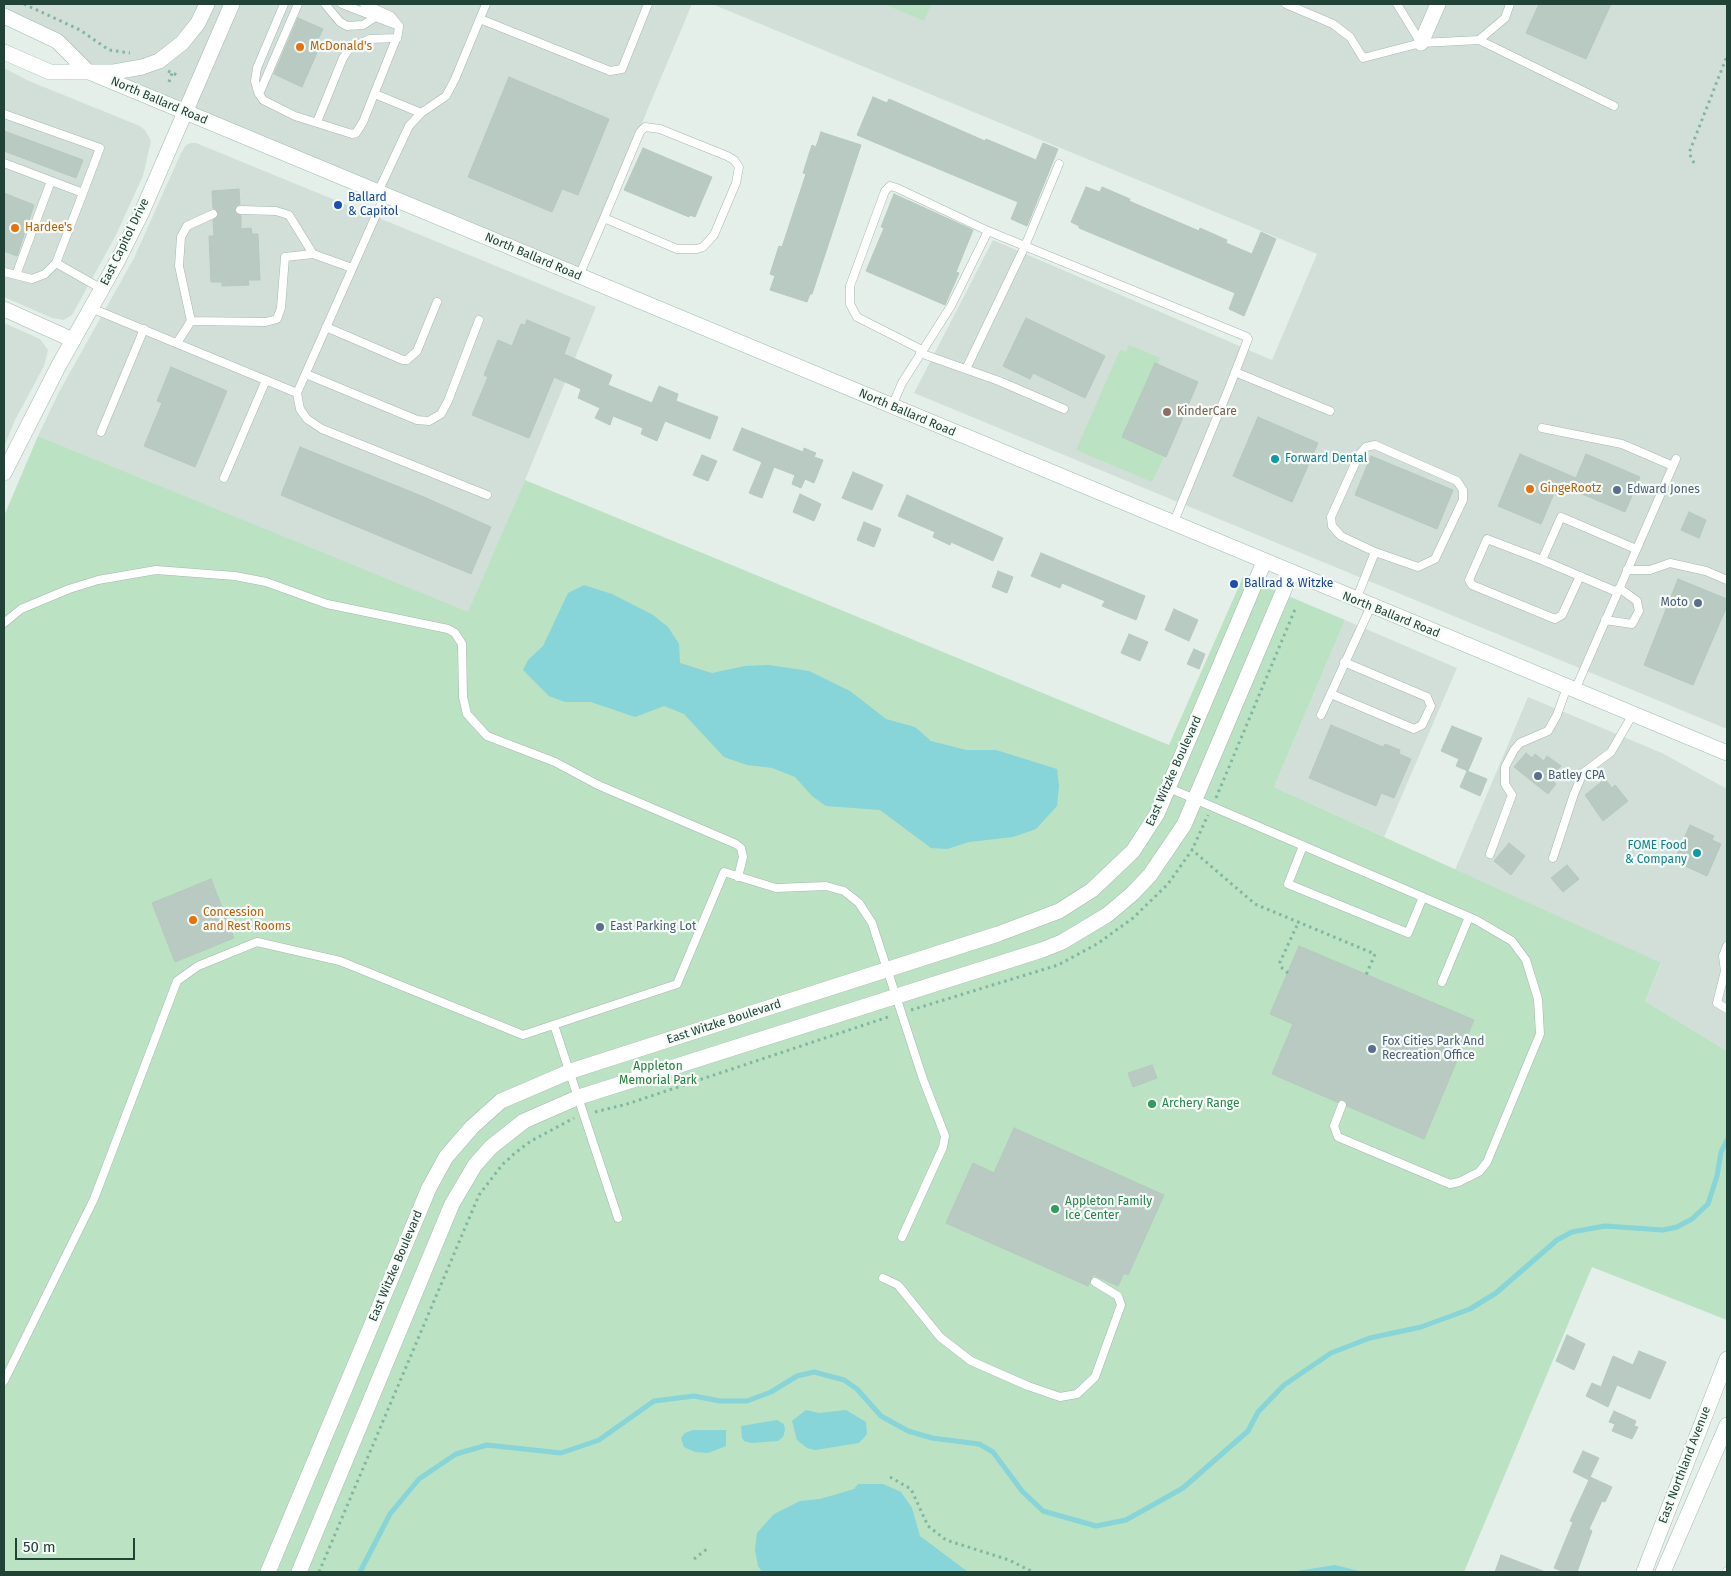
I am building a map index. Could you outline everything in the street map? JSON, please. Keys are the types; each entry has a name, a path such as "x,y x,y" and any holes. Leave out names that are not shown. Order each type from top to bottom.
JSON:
{"street":[{"path":"87,71 126,70 159,61 190,34 207,4"},
{"name":"East Capitol Drive","path":"4,473 8,454 102,289 141,214 232,4"},
{"path":"1421,43 1438,4"},
{"name":"North Ballard Road","path":"4,16 57,41 87,71 1172,524 1727,753"},
{"name":"North Ballard Road","path":"4,52 50,72 87,71"},
{"path":"4,309 73,340"},
{"name":"East Witzke Boulevard","path":"268,1572 417,1214 446,1157 472,1127 501,1101 571,1071 1030,923 1075,902 1107,878 1133,851 1157,814 1264,562"},
{"path":"299,1572 462,1183 474,1165 509,1132 539,1114 579,1097 1042,950 1075,935 1107,915 1132,894 1155,869 1177,838 1196,800 1291,573"},
{"name":"East Northland Avenue","path":"1644,1572 1727,1359"},
{"name":"East Northland Avenue","path":"1663,1572 1727,1425"}],"lane":[{"path":"284,4 257,68 255,82 259,94 262,100 278,108 307,121 317,122 348,134 356,133 375,94 397,38 398,26 390,16 364,4"},
{"path":"259,94 298,4"},
{"path":"325,4 340,22 347,26 363,25 374,18"},
{"path":"342,4 398,26"},
{"path":"486,4 446,96 421,113 410,126 352,268 297,393 300,410 307,419 322,429 487,495"},
{"path":"480,19 610,71 622,69 648,4"},
{"path":"1286,4 1333,24 1350,37 1363,58 1421,43 1479,40 1614,106"},
{"path":"1397,4 1421,43"},
{"path":"1479,40 1505,18 1510,4"},
{"path":"317,122 343,58 350,48 370,39 397,38"},
{"path":"375,94 421,113"},
{"path":"4,114 100,148 56,263 45,274 32,279 4,272"},
{"path":"580,276 604,218 640,132 644,127 652,127 727,156 734,160 739,167 736,183 714,235 697,250 677,249 604,218"},
{"path":"4,164 83,193"},
{"path":"966,368 1025,246 1059,164"},
{"path":"16,275 51,181"},
{"path":"1064,408 921,351 857,316 850,304 850,286 885,191 890,186 988,231 1247,337 1235,372 1172,524"},
{"path":"240,210 276,211 289,215 313,254"},
{"path":"177,343 191,321 179,266 181,237 187,226 213,214"},
{"path":"892,406 902,383 951,306 988,231"},
{"path":"191,321 266,322 277,319 281,308 285,257 313,254 352,268"},
{"path":"56,263 102,289"},
{"path":"326,327 402,360 407,360 417,351 437,302"},
{"path":"91,308 297,393"},
{"path":"306,374 417,420 429,421 441,414 448,401 479,320"},
{"path":"101,432 144,329"},
{"path":"1235,372 1330,410"},
{"path":"224,478 266,380"},
{"path":"1490,854 1512,795 1505,784 1505,767 1520,743 1548,731 1558,715 1605,620 1674,462 1622,444 1542,428"},
{"path":"1375,445 1457,481 1463,490 1463,500 1435,559 1418,567 1376,552 1341,536 1332,526 1331,517 1359,455 1366,447 1375,445"},
{"path":"1542,560 1561,517 1636,550"},
{"path":"1580,576 1562,616 1555,619 1472,585 1469,580 1487,539 1618,590 1637,601 1639,611 1632,624 1605,620"},
{"path":"1356,600 1376,552"},
{"path":"1627,570 1650,570 1670,563 1706,571 1727,580"},
{"path":"4,624 21,610 69,589 98,580 156,570 235,576 266,582 327,604 448,629 455,633 462,644 462,688 467,714 482,731 505,744 555,762 598,785 736,844 741,848 743,857 738,877"},
{"path":"1321,716 1370,606"},
{"path":"1331,694 1414,729 1422,725 1431,706 1427,697 1344,662"},
{"path":"1553,858 1583,773 1611,752 1633,714"},
{"path":"1169,788 1469,917 1504,935 1519,948 1532,975 1538,999 1540,1019 1537,1045 1487,1162 1472,1177 1460,1182 1444,1182 1338,1137 1334,1126 1342,1105"},
{"path":"1303,846 1288,884 1408,933 1423,897"},
{"path":"4,1381 94,1199 177,981 198,966 258,942 340,961 523,1035 677,984 724,872 776,888 826,886 844,891 853,896 867,913 888,970 923,1080 945,1136 943,1147 902,1237"},
{"path":"1442,982 1469,917"},
{"path":"1727,946 1723,956 1725,971 1717,1003 1727,1009"},
{"path":"554,1025 571,1071 618,1218"},
{"path":"883,1278 898,1285 940,1337 972,1361 1028,1386 1060,1397 1076,1394 1095,1377 1121,1305 1118,1296 1095,1282"}],"path":[{"path":"24,4 80,30 109,50 134,53"},
{"path":"1694,163 1690,153 1727,56"},
{"path":"168,71 179,76"},
{"path":"168,82 172,73"},
{"path":"319,1572 479,1195 502,1165 531,1140 569,1120 627,1104 902,1013 1058,965 1097,944 1133,918 1168,884 1192,850 1296,607"},
{"path":"1177,838 1255,904 1375,954 1366,975"},
{"path":"1288,973 1280,968 1280,962 1299,921"},
{"path":"890,1477 911,1489 928,1526 946,1540 1009,1560 1032,1572"},
{"path":"694,1559 707,1549"}],"shaded area":[{"path":"4,4 692,4 578,275 87,71 57,41 4,16"},
{"path":"712,4 1727,4 1727,729 914,393 993,240 1272,360 1317,254"},
{"path":"4,68 29,81 140,126 145,130 151,141 143,176 115,237 72,315 64,320 52,318 4,297"},
{"path":"196,143 596,307 468,613 38,436 59,392 134,258 181,153 186,145"},
{"path":"4,323 40,339 48,350 44,366 15,420 4,447"},
{"path":"1345,620 1457,668 1384,837 1274,787"},
{"path":"1528,697 1662,753 1727,789 1727,1051 1645,1001 1661,964 1455,870"}],"green space":[{"path":"884,4 931,4 924,21"},
{"path":"1129,345 1160,358 1158,364 1155,363 1122,437 1164,456 1152,482 1076,450 1120,350 1126,352"},
{"name":"Appleton Memorial Park","path":"38,436 468,612 525,480 1169,745 1243,577 1345,620 1274,787 1661,963 1645,1001 1727,1051 1727,1320 1592,1267 1464,1572 4,1572 4,516"}],"water":[{"path":"584,585 612,594 653,615 668,627 679,644 680,663 712,673 745,666 769,665 809,671 850,691 886,719 915,727 931,741 966,750 996,750 1057,769 1059,786 1057,806 1036,829 1013,837 969,842 947,849 931,848 880,810 826,806 812,796 795,777 772,768 747,765 724,757 684,714 664,706 635,717 591,702 565,702 549,696 523,670 528,660 543,646 568,593"},
{"path":"806,1410 819,1413 846,1410 866,1422 867,1434 859,1443 815,1450 807,1448 797,1440 792,1421"},
{"path":"777,1420 784,1424 785,1430 783,1437 778,1441 751,1443 744,1441 742,1438 741,1426"},
{"path":"693,1430 726,1430 726,1446 708,1453 695,1452 684,1447 681,1438 685,1433"},
{"path":"858,1484 883,1484 901,1492 912,1508 920,1536 968,1572 762,1572 758,1566 755,1550 757,1533 774,1514 800,1501 820,1499 854,1489"},
{"path":"1335,1565 1363,1572 1291,1572"}],"building":[{"path":"1539,4 1611,4 1586,59 1526,33"},
{"name":"McDonald's","path":"298,18 323,29 315,46 319,48 302,87 274,74"},
{"path":"509,77 609,119 578,195 562,189 552,212 468,177"},
{"path":"873,97 887,103 889,99 985,141 986,139 1036,160 1043,143 1058,149 1027,226 1011,219 1018,202 857,135"},
{"path":"4,131 83,160 76,178 4,151"},
{"path":"821,132 861,145 812,294 810,294 807,302 770,290 775,276 770,274 779,246 782,247 806,174 803,173 812,145 816,147"},
{"path":"643,148 712,177 695,217 690,215 689,217 624,190"},
{"path":"1086,187 1100,192 1102,187 1130,199 1129,201 1199,231 1200,228 1227,240 1226,243 1252,254 1261,232 1276,239 1244,316 1229,309 1235,293 1079,228 1079,226 1071,222"},
{"path":"239,189 240,204 234,210 241,216 241,229 251,228 252,234 258,234 260,280 248,280 249,285 222,286 222,282 211,282 209,236 214,236 213,220 219,214 213,208 212,191"},
{"name":"Hardee's","path":"4,193 34,205 17,256 4,251"},
{"path":"894,194 973,230 956,272 959,273 945,305 866,271 884,228 881,227"},
{"path":"1026,318 1105,356 1085,398 1033,373 1030,379 1003,366"},
{"path":"527,320 570,338 564,354 612,375 608,385 652,403 659,386 678,394 676,401 718,417 710,439 665,421 657,441 641,434 643,428 613,416 610,425 595,418 600,408 578,398 581,389 554,377 529,438 472,415 488,377 484,375 498,340 512,346 521,324 525,325"},
{"path":"1155,363 1198,382 1166,457 1122,437"},
{"path":"171,367 227,391 195,467 144,446 162,403 157,401"},
{"name":"Forward Dental","path":"1258,417 1318,443 1292,502 1233,476"},
{"path":"742,428 803,452 804,448 816,453 814,457 823,460 814,483 805,479 801,488 792,484 795,475 774,467 762,498 749,493 762,462 733,450"},
{"path":"300,447 424,497 491,527 471,574 281,495"},
{"path":"1520,454 1576,478 1586,454 1640,477 1625,512 1558,484 1541,524 1498,506"},
{"path":"702,455 717,461 708,481 693,475"},
{"path":"1371,456 1453,490 1437,529 1355,495"},
{"path":"853,472 883,485 872,510 842,498"},
{"path":"800,494 821,504 814,521 793,512"},
{"path":"907,495 1003,538 993,561 951,542 950,545 933,537 935,532 898,516"},
{"path":"1689,512 1706,520 1699,538 1681,530"},
{"path":"864,522 881,529 874,547 857,540"},
{"path":"1041,553 1145,596 1136,620 1102,606 1105,601 1062,583 1060,588 1031,576"},
{"path":"998,571 1013,577 1007,593 992,587"},
{"path":"1678,579 1727,599 1727,606 1693,685 1644,665"},
{"path":"1174,609 1198,620 1189,641 1165,630"},
{"path":"1129,634 1148,642 1140,661 1121,653"},
{"path":"1194,649 1205,654 1199,669 1187,664"},
{"path":"1331,725 1383,747 1385,744 1400,750 1399,754 1411,759 1394,798 1381,793 1376,806 1309,778"},
{"path":"1452,726 1482,738 1468,771 1456,766 1459,759 1441,751"},
{"path":"1526,753 1532,758 1535,754 1544,761 1547,756 1561,766 1550,779 1556,784 1548,794 1514,767"},
{"path":"1467,771 1487,779 1480,796 1460,787"},
{"path":"1605,779 1612,788 1615,785 1628,801 1603,821 1585,795"},
{"name":"FOME Food & Company","path":"1690,825 1714,836 1712,840 1721,844 1707,876 1674,861"},
{"path":"1509,843 1525,856 1511,875 1494,861"},
{"path":"1567,865 1579,879 1563,892 1551,878"},
{"name":"Concession and Rest Rooms","path":"211,879 234,938 175,962 152,903"},
{"name":"Fox Cities Park And Recreation Office","path":"1299,946 1474,1020 1424,1139 1347,1106 1344,1100 1337,1102 1272,1074 1293,1024 1270,1014"},
{"path":"1152,1065 1157,1078 1133,1087 1128,1073"},
{"name":"Appleton Family Ice Center","path":"1014,1128 1164,1195 1128,1275 1124,1273 1118,1286 1093,1275 1088,1286 946,1223 973,1163 994,1173"},
{"path":"1567,1335 1585,1344 1574,1370 1556,1361"},
{"path":"1639,1351 1666,1362 1650,1399 1617,1385 1608,1407 1586,1396 1592,1383 1601,1387 1613,1356 1633,1365"},
{"path":"1614,1411 1636,1421 1634,1426 1638,1427 1632,1439 1612,1431 1615,1424 1609,1422"},
{"path":"1583,1451 1599,1458 1590,1477 1612,1487 1605,1502 1602,1501 1589,1529 1592,1531 1577,1572 1564,1572 1554,1568 1573,1522 1570,1521 1589,1480 1573,1472"},
{"path":"1501,1555 1543,1571 1543,1572 1495,1572"}],"waterway":[{"path":"360,1572 390,1514 419,1479 456,1454 487,1445 561,1453 599,1440 654,1401 694,1396 720,1401 747,1401 771,1392 797,1376 814,1372 844,1380 857,1389 881,1416 908,1431 932,1438 979,1444 993,1452 1022,1491 1043,1511 1096,1526 1126,1520 1183,1488 1248,1431 1258,1412 1284,1385 1331,1353 1370,1338 1421,1327 1470,1309 1496,1293 1557,1240 1572,1232 1605,1226 1663,1230 1677,1227 1692,1219 1708,1204 1717,1176 1721,1152 1727,1140"}],"place":[{"name":"McDonald's","path":"300,47"},
{"name":"Ballard & Capitol","path":"338,205"},
{"name":"Hardee's","path":"15,228"},
{"name":"KinderCare","path":"1167,412"},
{"name":"Forward Dental","path":"1275,459"},
{"name":"GingeRootz","path":"1530,489"},
{"name":"Edward Jones","path":"1617,490"},
{"name":"Ballrad & Witzke","path":"1234,584"},
{"name":"Moto","path":"1698,603"},
{"name":"Batley CPA","path":"1538,776"},
{"name":"FOME Food & Company","path":"1697,853"},
{"name":"Concession and Rest Rooms","path":"193,920"},
{"name":"East Parking Lot","path":"600,927"},
{"name":"Fox Cities Park And Recreation Office","path":"1372,1049"},
{"name":"Archery Range","path":"1152,1104"},
{"name":"Appleton Family Ice Center","path":"1055,1209"}]}
